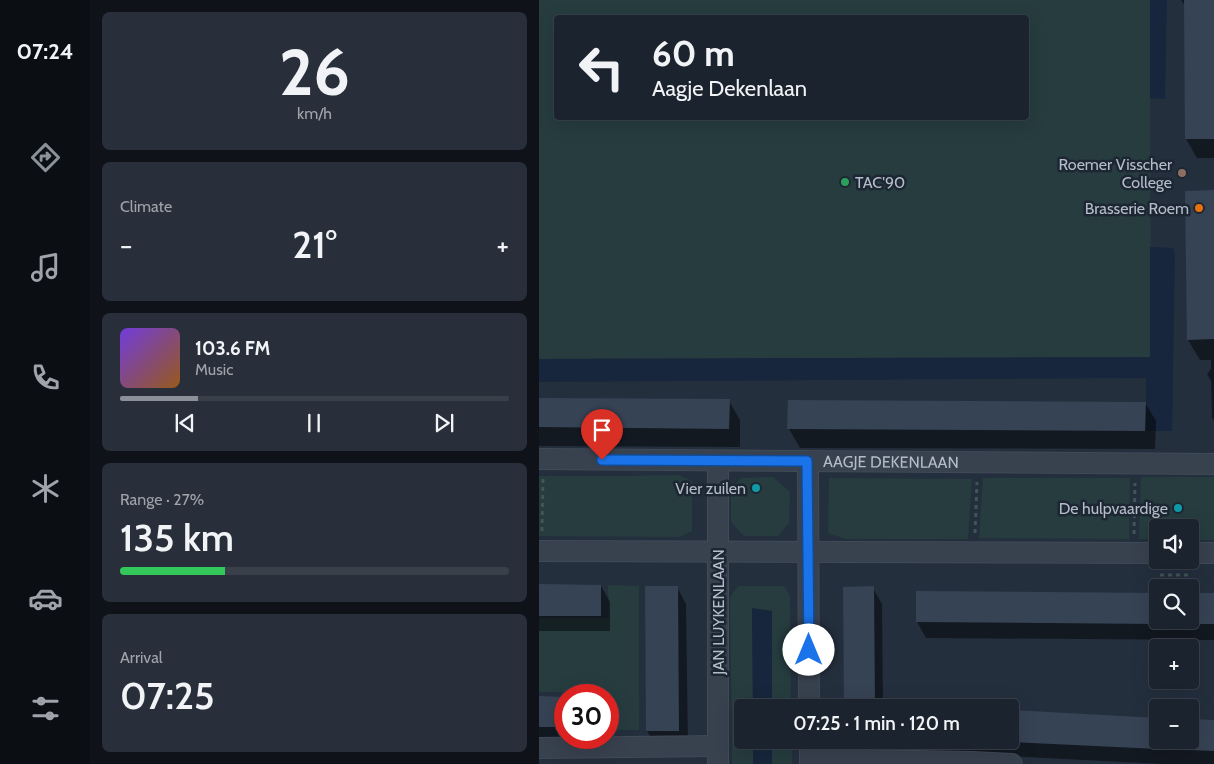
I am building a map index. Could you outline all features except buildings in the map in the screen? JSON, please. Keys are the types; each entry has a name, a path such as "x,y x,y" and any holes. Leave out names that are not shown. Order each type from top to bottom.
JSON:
{"street":[{"name":"AAGJE DEKENLAAN","path":"541,459 1214,464"},
{"name":"JAN LUYKENLAAN","path":"718,461 718,755"},
{"path":"807,461 809,699"},
{"path":"541,551 1149,553"},
{"path":"1199,553 1214,553"},
{"path":"539,748 718,755"},
{"path":"810,754 1012,764"}],"path":[{"path":"541,459 541,551"},
{"path":"975,552 977,462"},
{"path":"1133,553 1136,463"}],"green space":[{"name":"TAC'90","path":"539,0 1150,0 1151,357 539,359"},
{"path":"679,475 692,481 692,531 680,537 539,536 539,476"},
{"path":"773,477 790,492 789,523 778,536 744,536 731,522 731,490 741,478"},
{"path":"1141,477 1214,477 1214,540 1199,540 1199,519 1149,519 1149,539 1139,539"},
{"path":"829,478 972,479 968,539 846,539 828,533"},
{"path":"983,478 1130,478 1129,539 979,538"},
{"path":"608,585 639,586 639,730 619,730 619,684 554,684 554,692 539,692 539,618 609,618"},
{"path":"738,586 784,586 790,596 791,699 772,699 772,611 752,609 753,699 734,699 734,749 753,749 753,764 732,764 730,597"},
{"path":"772,749 792,749 792,764 772,764"}],"water":[{"path":"1150,0 1167,0 1165,99 1150,98"},
{"path":"1150,247 1173,248 1175,253 1172,431 1146,431 1146,378 539,382 539,359 1150,357"},
{"path":"752,608 772,611 772,699 753,699"},
{"path":"753,749 772,749 772,764 753,764"}],"place":[{"name":"Roemer Visscher College","path":"1182,173"},
{"name":"TAC'90","path":"845,182"},
{"name":"Brasserie Roem","path":"1199,208"},
{"name":"Vier zuilen","path":"756,488"},
{"name":"De hulpvaardige","path":"1178,508"}],"route":[{"path":"602,460 807,461 809,650"}]}
